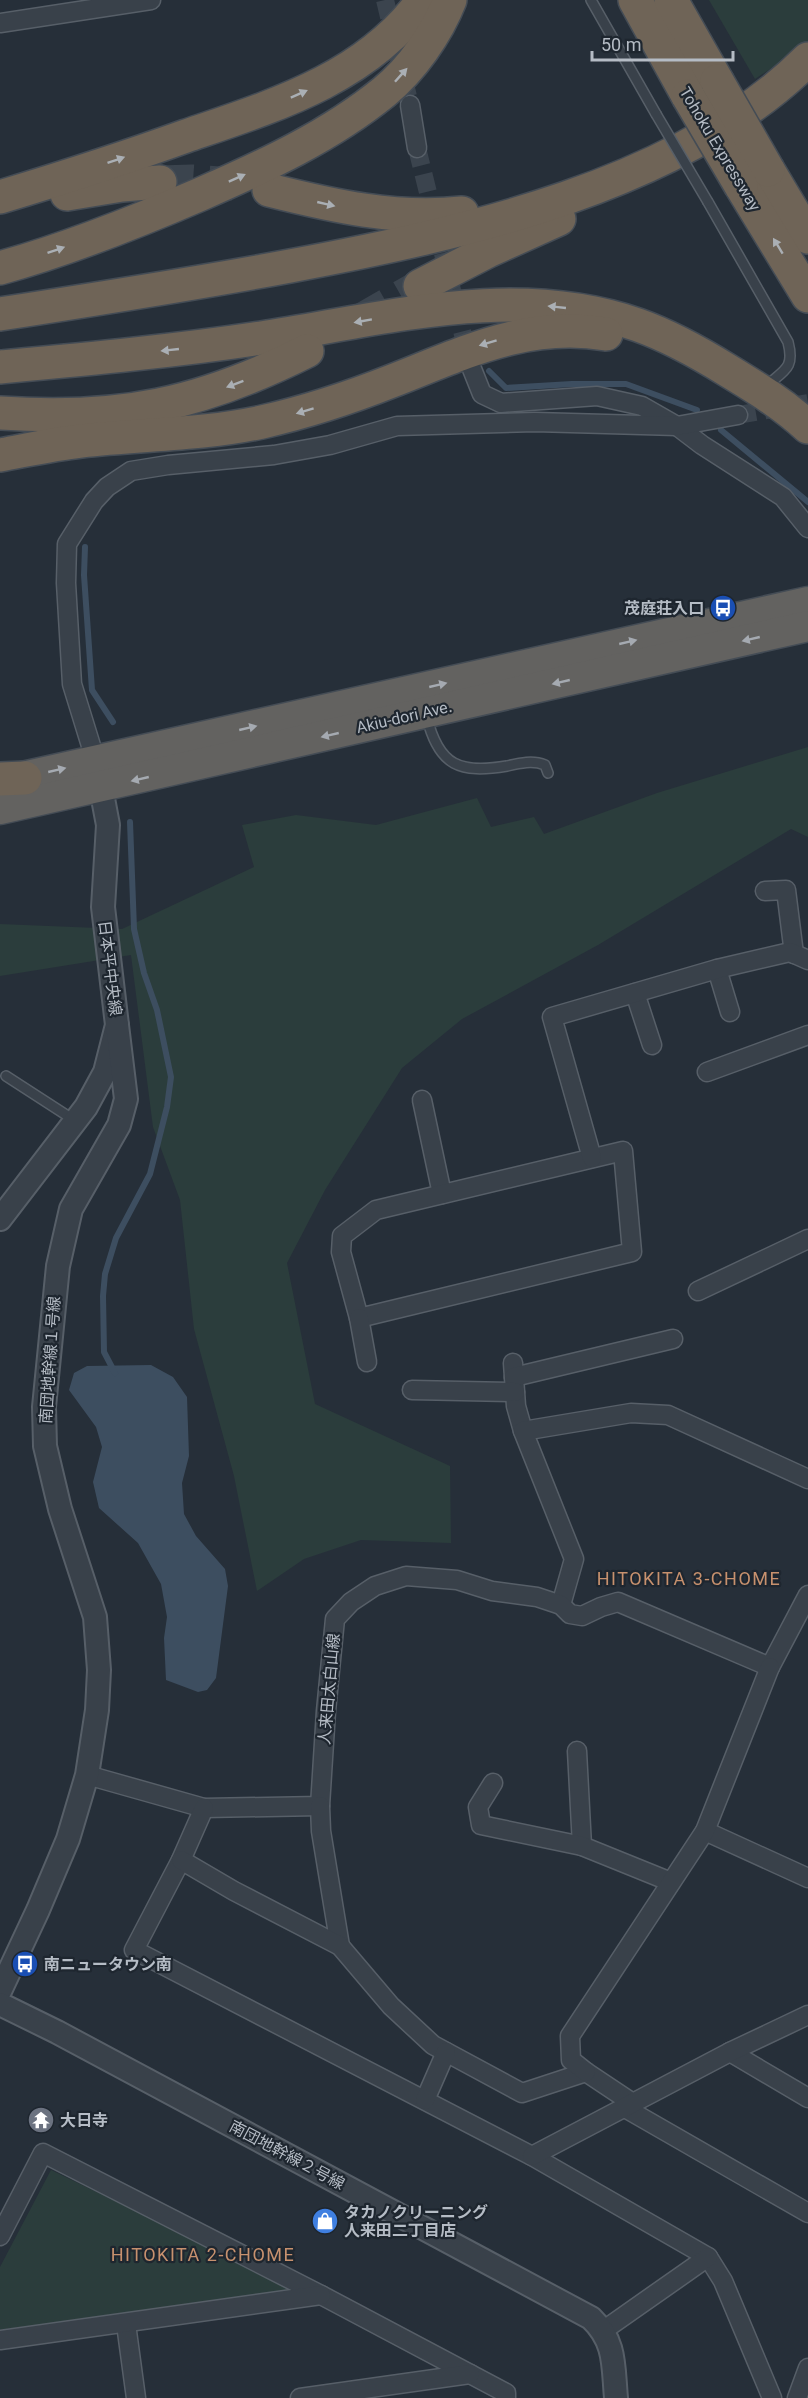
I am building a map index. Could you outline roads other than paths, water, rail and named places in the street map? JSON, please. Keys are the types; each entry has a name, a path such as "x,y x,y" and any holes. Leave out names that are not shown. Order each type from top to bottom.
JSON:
{"highway":[{"path":"0,197 85,171 235,119 319,86 374,52 397,33 423,0"},
{"path":"0,268 96,237 246,175 351,117 386,91 409,65 432,34 450,0"},
{"name":"Tohoku Expressway","path":"635,0 687,96 763,172 808,237"},
{"name":"Tohoku Expressway","path":"671,0 724,78 763,172 808,296"},
{"path":"690,0 724,78"},
{"path":"0,314 229,278 402,243 513,214 650,165 689,147 724,127 763,100 808,59"},
{"path":"0,332 221,296 399,261 502,235 653,181 725,145 769,117 808,86"},
{"path":"269,190 359,211 393,215 441,214 512,205 595,183 650,165"},
{"path":"763,172 808,207"},
{"path":"0,205 112,186 160,182"},
{"path":"420,286 526,233 608,198"},
{"path":"0,368 179,349 433,310 505,304 571,309 627,322 671,338 761,390 808,427"},
{"path":"0,455 81,441 226,428 295,414 363,392 487,343 542,332 571,331 638,340 668,347 728,370"},
{"path":"0,455 61,430 122,412 211,392 265,372 307,351"},
{"path":"0,413 67,416 122,412"},
{"path":"0,413 61,430"},
{"path":"0,426 151,435"},
{"path":"0,441 61,430"},
{"name":"Akiu-dori Ave.","path":"0,809 98,775 808,602"},
{"name":"Akiu-dori Ave.","path":"8,780 98,775 425,712 808,626"}],"street":[{"path":"0,24 151,0"},
{"path":"410,105 417,148"},
{"path":"472,369 482,394 501,403 597,396 642,406 677,426 702,445 783,497 808,528"},
{"path":"98,775 72,684 66,583 67,543 94,501 107,487 131,471 168,465 274,455 330,445 397,426 535,422 677,426 738,415"},
{"name":"日本平中央線","path":"0,1219 75,1121 105,1072 117,1025 103,907 108,825 98,775"},
{"path":"765,891 786,890 801,957"},
{"path":"592,1158 552,1017 717,969 790,952 801,957"},
{"path":"717,969 730,1012"},
{"path":"635,993 652,1045"},
{"name":"南団地幹線１号線","path":"87,1775 97,1710 99,1670 96,1617 60,1509 45,1446 44,1407 58,1266 71,1209 119,1125 126,1099 117,1025"},
{"path":"707,1072 808,1035"},
{"path":"422,1100 442,1194"},
{"path":"359,1318 632,1252 623,1151 376,1210 342,1236 341,1252 359,1318 367,1362"},
{"path":"698,1291 808,1239"},
{"path":"412,1390 514,1378 673,1339"},
{"path":"514,1378 516,1406 523,1431 574,1559 561,1605"},
{"path":"523,1431 632,1413 668,1415 808,1479"},
{"name":"人来田太白山線","path":"340,1946 321,1831 320,1806 326,1711 335,1619 351,1602 375,1586 406,1576 457,1580 492,1591 537,1597 561,1605 570,1614 582,1616 618,1602 770,1667"},
{"path":"808,1595 770,1667 705,1831 570,2036 571,2060 629,2106 808,2213"},
{"path":"578,1751 582,1846"},
{"path":"0,1991 68,1839 87,1775 204,1808 320,1806"},
{"path":"493,1783 478,1808 481,1825 582,1846 671,1882"},
{"path":"204,1808 182,1860 134,1950 532,2156 708,2257 723,2281 772,2398"},
{"path":"705,1831 808,1878"},
{"path":"182,1860 234,1891 340,1946 391,2006 433,2045 522,2093 586,2072"},
{"name":"南団地幹線２号線","path":"0,2004 57,2032 591,2318 604,2330"},
{"path":"532,2156 730,2052 808,2016"},
{"path":"425,2100 446,2052"},
{"path":"730,2052 808,2098"},
{"path":"0,2236 43,2153 321,2295 506,2393 506,2398"},
{"path":"616,2398 612,2354 604,2330 708,2257"},
{"path":"0,2340 321,2295"},
{"path":"126,2324 136,2398"},
{"path":"796,2398 808,2368"},
{"path":"300,2398 470,2374"}],"lane":[{"path":"591,0 788,342 792,356 789,366 761,390"},
{"path":"425,712 433,739 441,754 456,764 475,770 537,762 545,765 548,773"},
{"path":"6,1076 75,1121"}],"water":[{"path":"151,1365 173,1377 187,1397 189,1456 182,1483 184,1514 196,1536 225,1569 228,1586 216,1678 207,1690 198,1692 166,1680 164,1638 167,1617 161,1584 138,1543 99,1508 93,1482 102,1447 96,1427 69,1390 74,1373 87,1366"}],"waterway":[{"path":"489,371 506,388 626,384 697,410"},
{"path":"721,430 808,502"},
{"path":"85,547 84,575 92,690 113,722"},
{"path":"115,1373 104,1352 105,1274 116,1238 150,1174 167,1107 171,1077 157,1010 144,973 134,929 130,822"}],"tunnel":[{"path":"385,0 410,105"},
{"path":"417,148 469,359"},
{"path":"160,182 192,181 233,184"},
{"path":"359,321 420,286"},
{"path":"738,415 808,403"}],"place":[{"name":"茂庭荘入口","path":"723,608"},
{"name":"南ニュータウン南","path":"25,1964"},
{"name":"大日寺","path":"41,2120"},
{"name":"タカノクリーニング 人来田二丁目店","path":"325,2221"}],"district":[{"name":"HITOKITA 3-CHOME","path":"689,1578"},
{"name":"HITOKITA 2-CHOME","path":"203,2254"}]}
